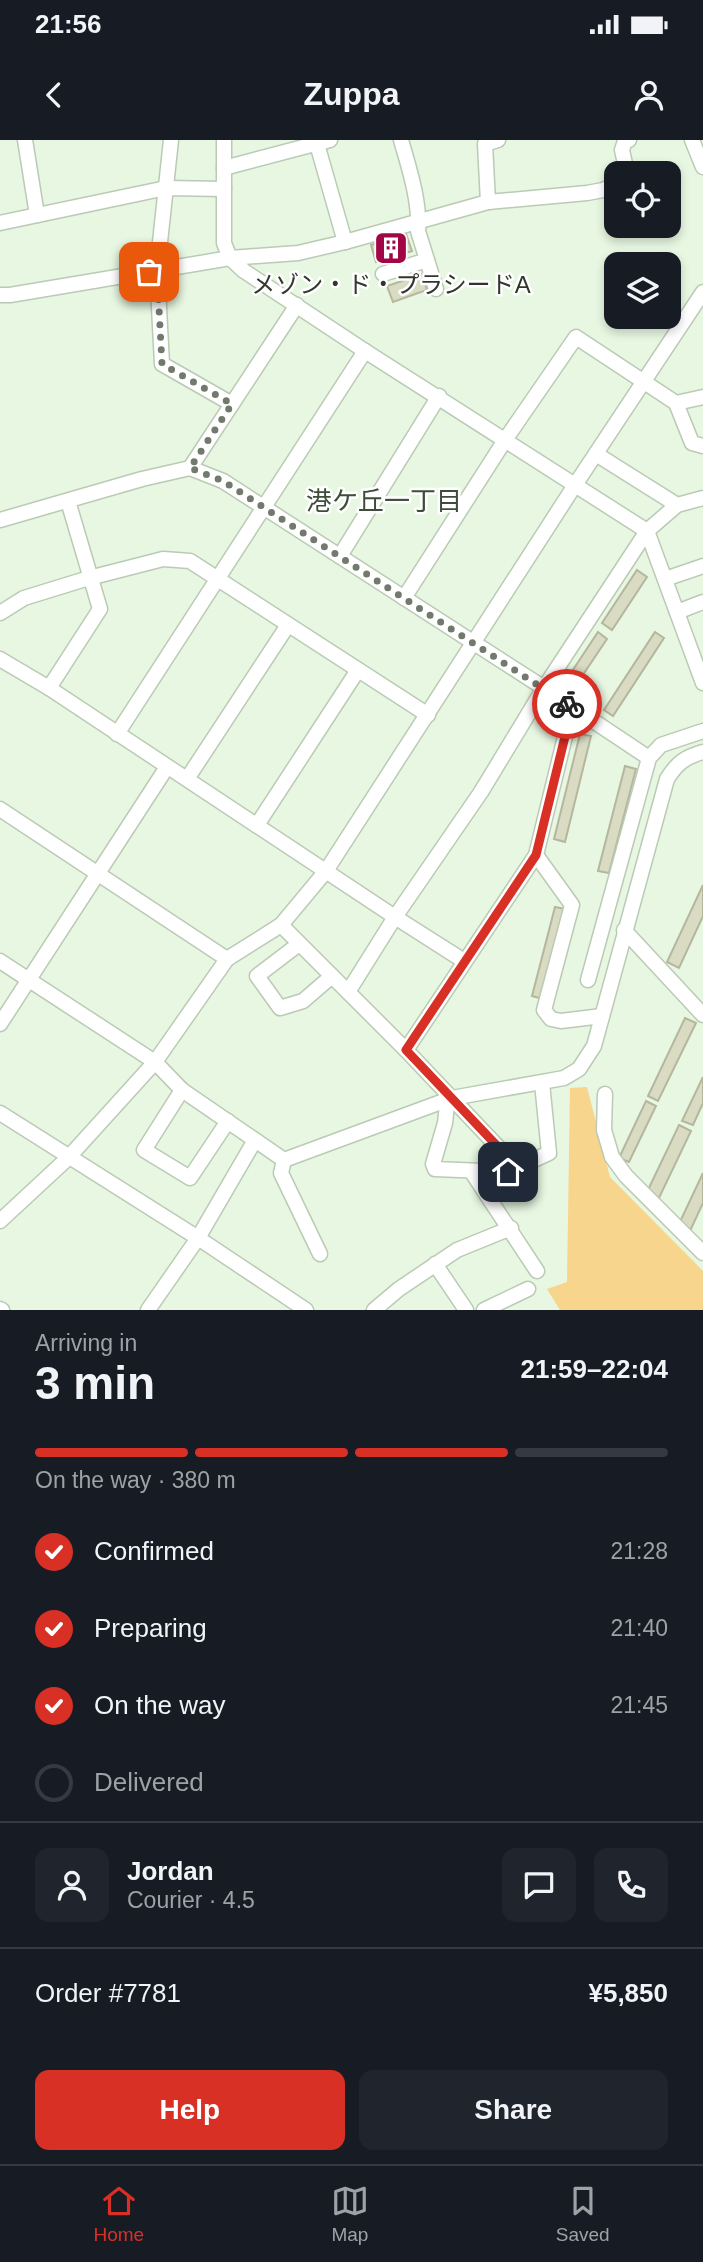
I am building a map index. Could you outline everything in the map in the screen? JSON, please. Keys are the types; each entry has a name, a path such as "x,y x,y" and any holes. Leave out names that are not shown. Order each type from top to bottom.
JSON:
{"street":[{"path":"24,140 37,215"},
{"path":"171,140 157,270 162,364 232,404"},
{"path":"224,140 224,243 230,258 244,271 365,351 647,530 677,612 699,659 703,683"},
{"path":"401,140 418,230 436,289"},
{"path":"624,161 622,150 625,141 629,140"},
{"path":"692,140 703,166"},
{"path":"488,202 489,141"},
{"path":"224,168 323,142 345,242"},
{"path":"0,223 166,188 224,189"},
{"path":"0,295 230,258 298,253 488,202 604,190"},
{"path":"383,274 427,260"},
{"path":"0,1221 68,1158 155,1062 227,959 281,925 326,871 703,292"},
{"path":"190,468 297,305"},
{"path":"404,598 505,440 576,337 676,403 692,443 703,446"},
{"path":"117,734 365,351"},
{"path":"340,556 439,396"},
{"path":"676,403 703,397"},
{"path":"596,454 677,505"},
{"path":"0,520 190,468 223,481 649,758"},
{"path":"348,992 395,917 481,792 544,688 647,530 677,505 703,498"},
{"path":"49,688 100,608 89,579 68,501"},
{"path":"0,613 24,598 89,579 163,559 190,561 428,715"},
{"path":"665,579 703,566"},
{"path":"677,612 703,602"},
{"path":"187,779 288,625"},
{"path":"2,663 49,688 464,961"},
{"path":"257,825 358,670"},
{"path":"406,1050 536,855 572,708"},
{"path":"588,980 649,758 661,745 703,731"},
{"path":"284,1160 452,1098 564,1078 579,1069 594,1046 667,779 686,756 703,751"},
{"path":"0,1024 167,767"},
{"path":"0,809 227,959"},
{"path":"536,855 572,905 544,1010 551,1019 561,1021 602,1016"},
{"path":"281,925 406,1050 518,1168"},
{"path":"624,930 703,1015"},
{"path":"299,944 257,976 280,1008 303,1001 332,976"},
{"path":"0,961 155,1062 182,1090 284,1160"},
{"path":"452,1098 447,1105 445,1124 433,1164 435,1169 508,1172 549,1153 542,1083"},
{"path":"182,1090 144,1150 190,1178 228,1121"},
{"path":"605,1094 604,1130 612,1157 626,1176 703,1253"},
{"path":"0,1113 306,1310"},
{"path":"148,1310 198,1238 255,1140"},
{"path":"284,1160 281,1173 320,1254"},
{"path":"471,1171 537,1271"},
{"path":"374,1310 457,1250 510,1228"},
{"path":"435,1264 466,1310"},
{"path":"484,1310 528,1289"}],"shaded area":[{"path":"587,1087 610,1177 703,1271 703,1310 560,1310 547,1289 567,1282 570,1088"}],"building":[{"name":"メゾン・ド・プラシードA","path":"406,234 412,251 376,262 371,245"},
{"path":"422,274 427,290 393,302 387,286"},
{"path":"637,570 647,577 612,630 602,623"},
{"path":"598,632 607,639 572,691 563,685"},
{"path":"655,632 664,638 613,716 604,710"},
{"path":"580,734 591,736 565,842 554,839"},
{"path":"625,766 636,769 609,873 598,871"},
{"path":"703,885 703,916 679,968 667,962"},
{"path":"555,907 566,909 543,999 532,996"},
{"path":"685,1018 696,1023 658,1101 648,1096"},
{"path":"703,1077 703,1103 693,1125 682,1121"},
{"path":"646,1101 656,1106 629,1162 619,1158"},
{"path":"679,1125 691,1131 659,1198 647,1192"},
{"path":"703,1173 703,1203 690,1231 678,1226"}],"way so far":[{"path":"149,272 157,270 162,364 232,404 190,468 223,481 567,704"}],"place":[{"name":"メゾン・ド・プラシードA","path":"391,248"}],"district":[{"name":"港ケ丘一丁目","path":"384,501"}],"route":[{"path":"508,1172 518,1168 406,1050 536,855 572,708 567,704"}]}
